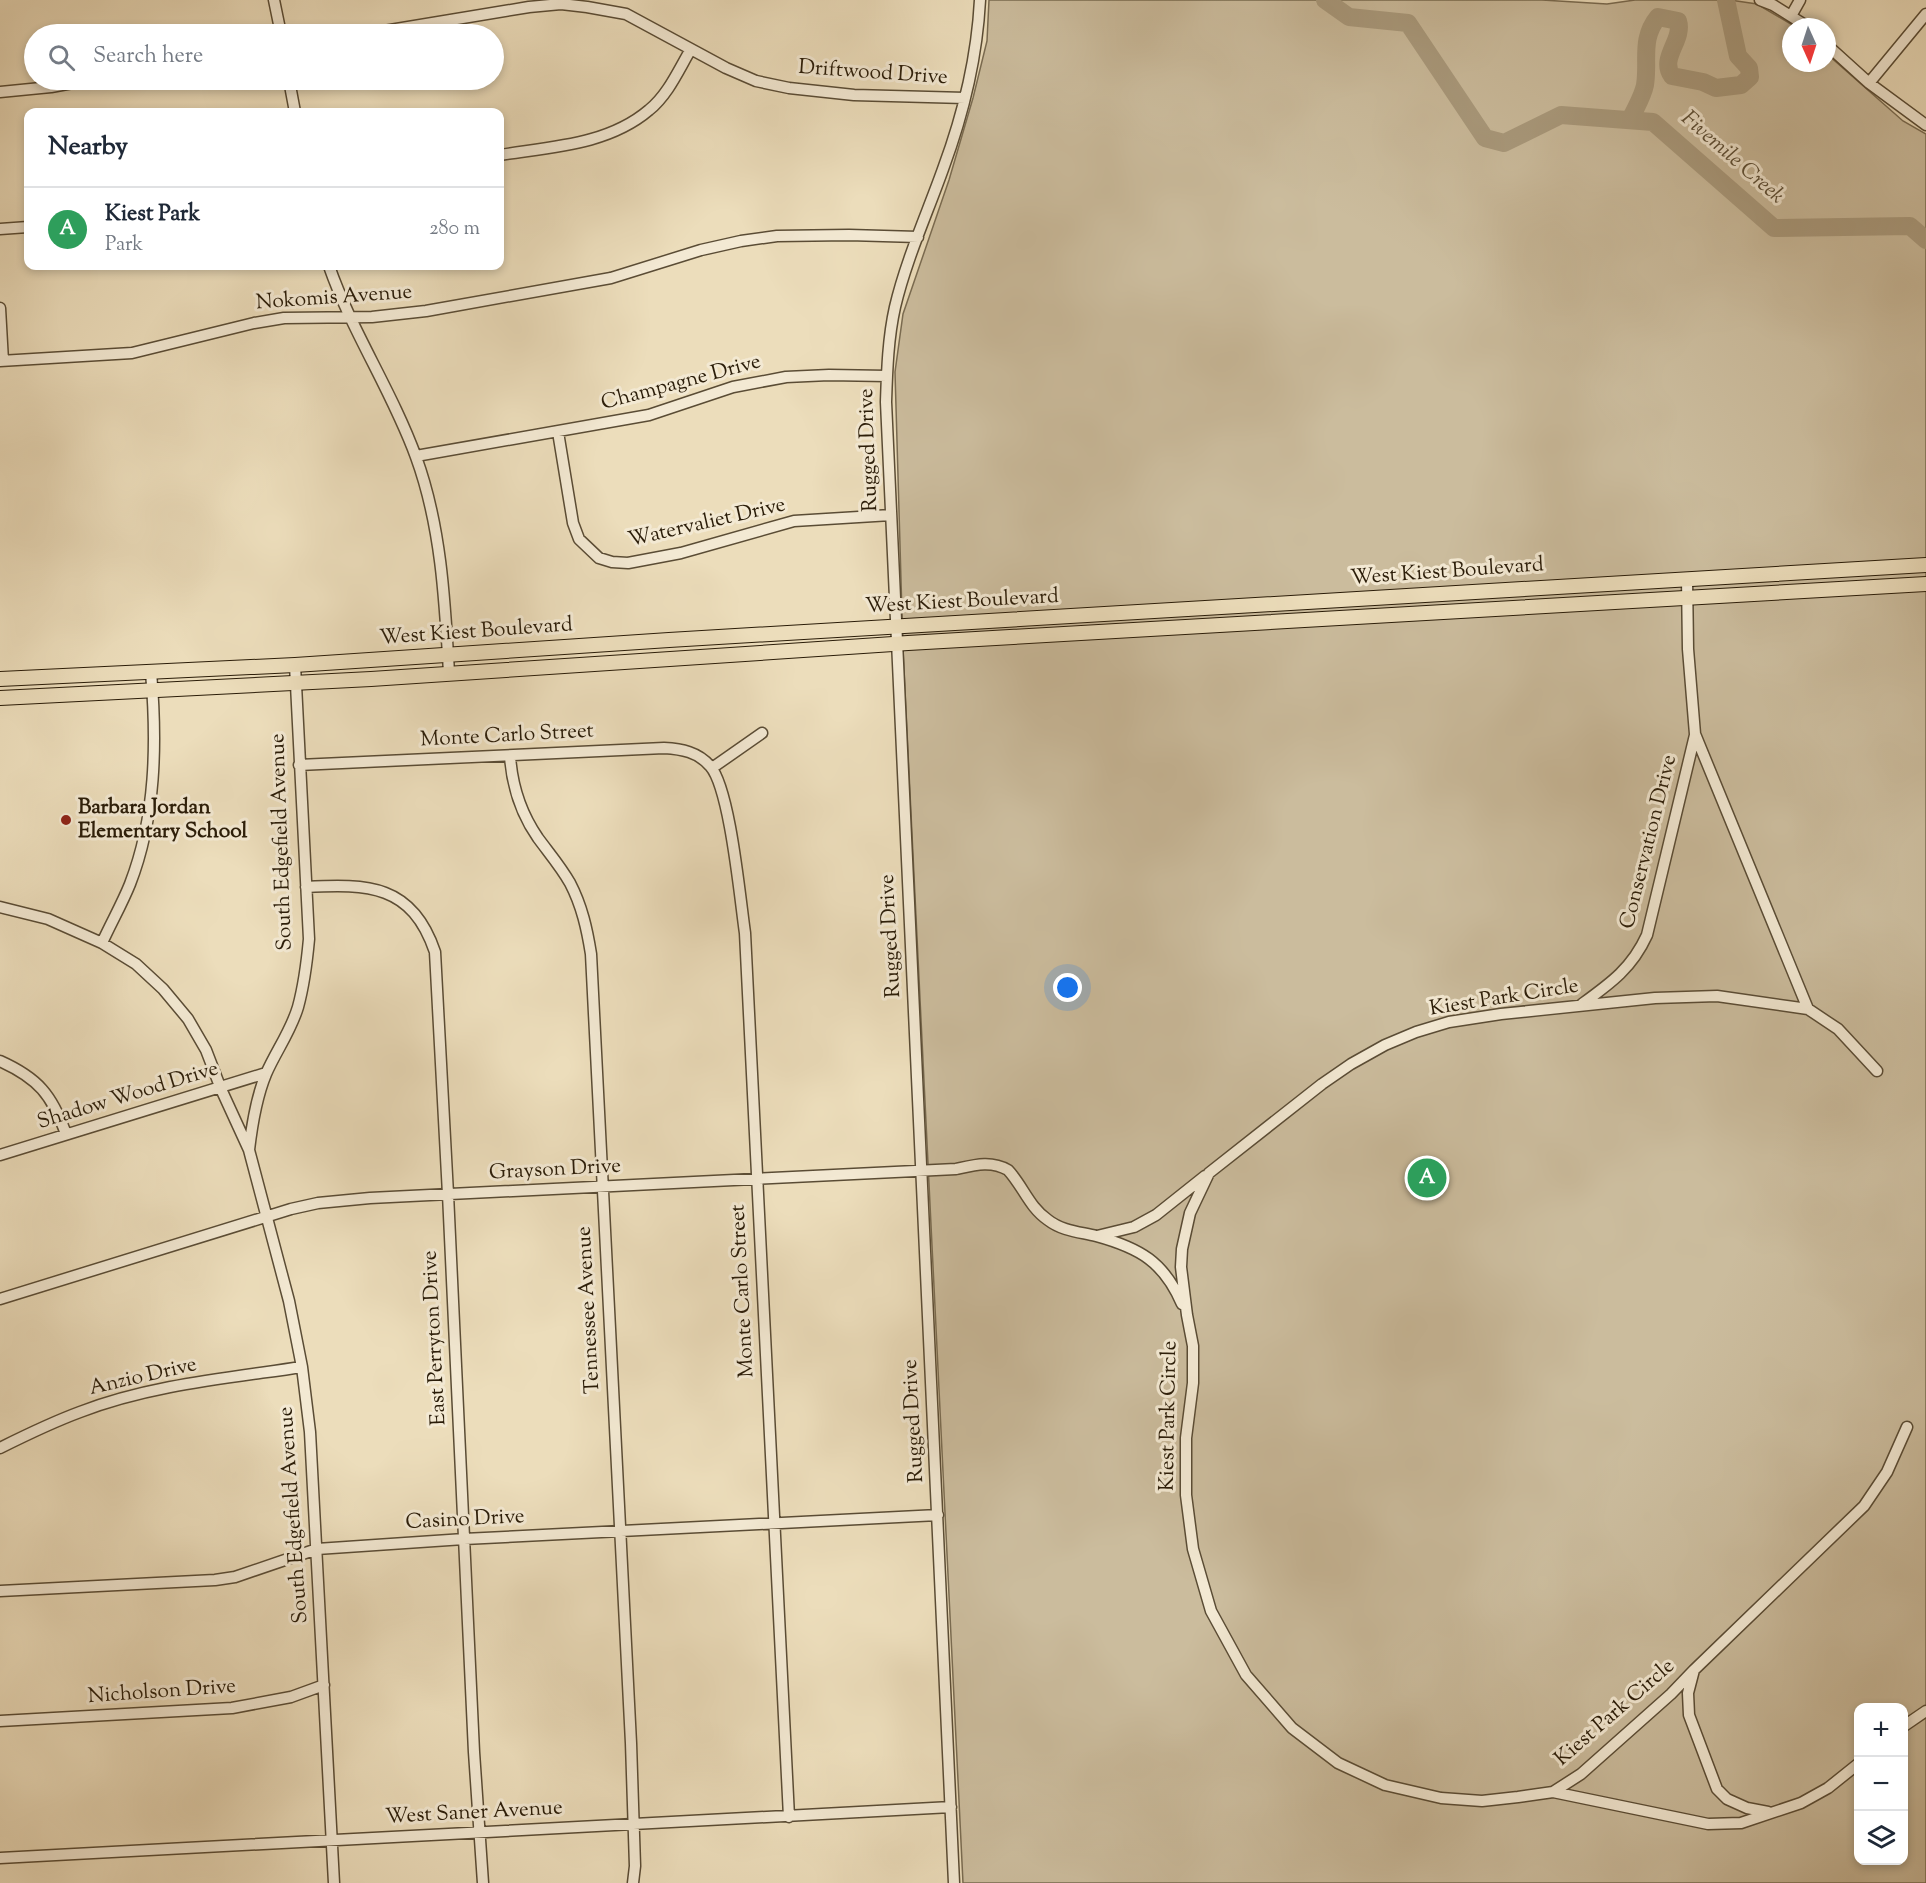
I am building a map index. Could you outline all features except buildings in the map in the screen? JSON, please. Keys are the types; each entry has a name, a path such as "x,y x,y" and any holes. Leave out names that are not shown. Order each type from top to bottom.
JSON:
{"main road":[{"name":"West Kiest Boulevard","path":"0,679 295,665 669,640 1926,565"},
{"name":"West Kiest Boulevard","path":"0,698 295,683 897,644 1926,584"},
{"path":"669,640 671,658"},
{"path":"44,677 45,696"}],"street":[{"path":"274,0 279,24"},
{"name":"Rugged Drive","path":"954,1883 886,402 895,307 947,158 965,98 977,38 980,0"},
{"path":"1760,0 1794,18"},
{"path":"1791,16 1800,0"},
{"name":"Driftwood Drive","path":"426,24 529,7 561,4 587,7 626,15 726,68 756,81 789,88 854,95 965,98"},
{"path":"1869,83 1926,14"},
{"path":"504,154 591,140 618,130 650,110 666,92 691,49"},
{"path":"1836,53 1869,83 1926,125"},
{"path":"0,92 24,90"},
{"path":"292,90 294,108"},
{"path":"0,229 24,227"},
{"name":"Nokomis Avenue","path":"1,361 132,353 254,323 294,318 372,317 426,311 611,278 701,250 768,237 849,235 918,237"},
{"path":"331,270 416,456 432,507 446,612 449,673"},
{"path":"0,308 1,361"},
{"name":"Champagne Drive","path":"416,456 649,415 733,387 786,376 887,376"},
{"name":"Watervaliet Drive","path":"558,432 573,523 579,539 599,558 612,562 628,563 681,553 794,521 891,515"},
{"name":"Conservation Drive","path":"1687,579 1689,660 1695,734 1808,1009"},
{"name":"South Edgefield Avenue","path":"249,1150 256,1103 266,1073 289,1030 297,1008 309,939 295,665"},
{"path":"102,942 130,884 144,834 153,789 151,672"},
{"path":"712,768 762,733"},
{"name":"Conservation Drive","path":"1581,1005 1613,983 1640,951 1647,935 1695,734"},
{"name":"Monte Carlo Street","path":"299,765 676,748 689,751 703,759 718,778 736,869 745,933 789,1817"},
{"name":"Tennessee Avenue","path":"510,756 512,780 518,801 527,820 569,882 580,904 591,954 634,1824 633,1883"},
{"name":"East Perryton Drive","path":"306,887 349,885 374,889 397,899 415,913 428,932 435,952 483,1883"},
{"name":"South Edgefield Avenue","path":"0,907 48,919 102,942 136,964 163,989 182,1011 206,1050 249,1150 289,1301 302,1367 310,1432 334,1883"},
{"name":"Kiest Park Circle","path":"1877,1071 1838,1029 1808,1009 1717,996 1655,998 1581,1005 1449,1022 1385,1045 1322,1084 1209,1173 1190,1213 1182,1249 1181,1267 1193,1346 1193,1383 1186,1438 1186,1495 1192,1549 1211,1611 1246,1675 1292,1728 1338,1763 1385,1785 1441,1798 1482,1801 1553,1792 1581,1774 1671,1694 1864,1506 1887,1472 1907,1427"},
{"path":"0,1061 18,1069 44,1089 52,1101 66,1134"},
{"name":"Shadow Wood Drive","path":"0,1155 221,1089 266,1073"},
{"name":"Grayson Drive","path":"0,1299 318,1203 448,1194 921,1171 982,1163 1001,1166 1014,1176 1036,1210 1049,1222 1068,1230 1097,1236 1155,1262 1168,1277 1187,1315"},
{"name":"Grayson Drive","path":"1097,1236 1134,1227 1156,1215 1209,1173"},
{"name":"Anzio Drive","path":"0,1448 81,1411 123,1399 177,1386 302,1367"},
{"name":"Casino Drive","path":"0,1591 215,1580 235,1577 317,1549 464,1539 938,1515"},
{"path":"1694,1670 1688,1693 1689,1715 1717,1789 1727,1799 1747,1808 1775,1812"},
{"name":"Nicholson Drive","path":"0,1721 232,1708 291,1697 324,1685"},
{"path":"1908,1723 1926,1711"},
{"path":"1553,1792 1708,1824 1741,1823 1801,1803 1828,1788 1854,1767"},
{"name":"West Saner Avenue","path":"0,1858 951,1807"}],"shaded area":[{"path":"989,0 1542,0 1607,4 1635,0 1730,0 1757,4 1782,19 1782,72 1836,72 1836,62 1903,121 1926,134 1926,1883 963,1883 903,649 895,372 903,314 949,180 987,41"}],"waterway":[{"name":"Fivemile Creek","path":"1325,0 1349,17 1408,23 1485,138 1504,143 1561,115 1653,122 1774,228 1910,226 1926,240"},
{"path":"1630,120 1644,89 1647,42 1652,25 1658,17 1678,21 1678,35 1668,62 1672,76 1703,82 1716,88 1741,85 1750,77 1749,68 1738,56 1726,0"}],"place":[{"name":"Barbara Jordan Elementary School","path":"66,820"},
{"name":"Kiest Park","path":"1427,1178"}]}
